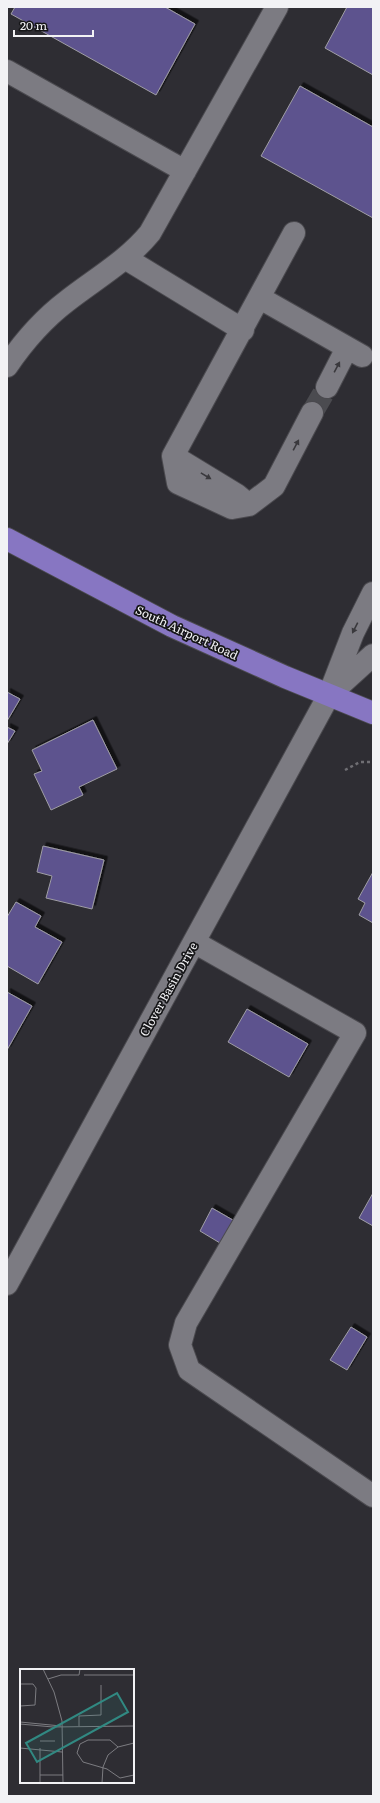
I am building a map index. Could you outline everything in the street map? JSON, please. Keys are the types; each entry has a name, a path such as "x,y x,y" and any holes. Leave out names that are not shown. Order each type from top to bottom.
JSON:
{"main road":[{"name":"South Airport Road","path":"7,539 172,626 373,713"}],"street":[{"path":"7,366 27,337 44,320 125,258 150,233 276,7"},
{"path":"7,71 185,171"},
{"path":"294,233 173,456 237,495 249,505 274,486 312,414"},
{"path":"125,258 242,330"},
{"path":"260,298 355,352 327,387"},
{"name":"Clover Basin Drive","path":"7,1284 329,695 353,633 373,593"},
{"name":"Clover Basin Drive","path":"329,695 373,655"},
{"path":"194,942 355,1033 186,1323 180,1345 189,1370 373,1496"}],"path":[{"path":"344,770 360,762 373,762"}],"building":[{"path":"15,7 165,7 195,24 156,95 11,14"},
{"path":"347,7 373,7 373,75 325,48"},
{"path":"300,86 373,127 373,218 261,156"},
{"path":"7,692 20,699 7,721"},
{"path":"93,720 117,769 79,787 83,795 51,810 34,774 42,771 32,750"},
{"path":"7,727 15,731 7,744"},
{"path":"43,846 104,860 92,909 46,898 52,876 37,872"},
{"path":"373,872 373,923 359,915 365,903 358,899"},
{"path":"16,902 41,916 35,927 62,942 38,984 7,966 7,917"},
{"path":"7,992 32,1006 7,1050"},
{"path":"247,1009 308,1044 289,1077 228,1042"},
{"path":"373,1193 373,1226 359,1218"},
{"path":"212,1208 238,1223 225,1246 200,1231"},
{"path":"351,1327 367,1337 347,1370 330,1360"}],"tunnel":[{"path":"312,413 327,387"}]}
